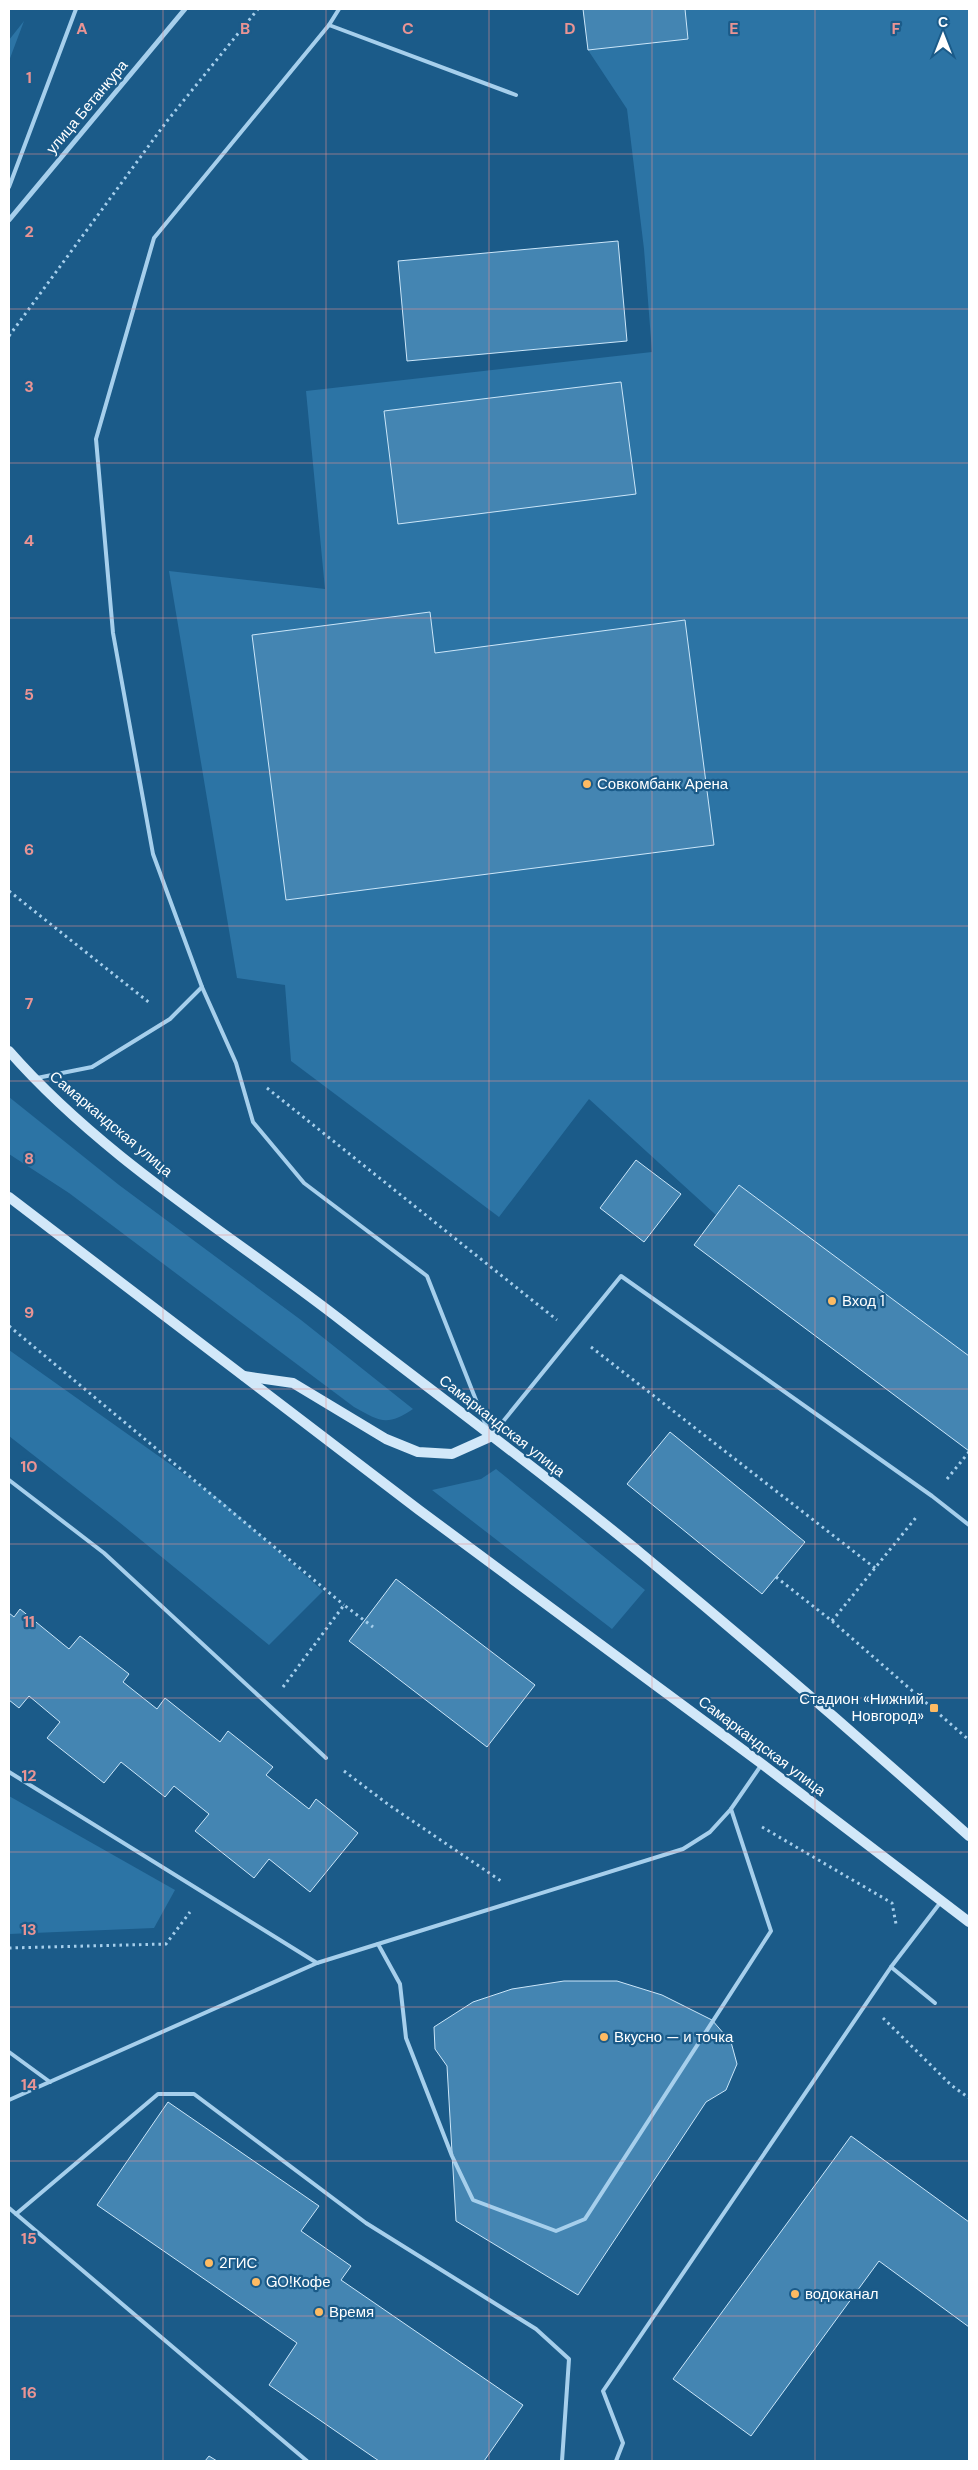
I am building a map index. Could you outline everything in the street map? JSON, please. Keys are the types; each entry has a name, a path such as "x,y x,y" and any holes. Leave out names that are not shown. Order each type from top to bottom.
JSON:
{"main road":[{"name":"Самаркандская улица","path":"9,1051 33,1078 139,1172 279,1272 641,1554 889,1764 969,1836"},
{"name":"Самаркандская улица","path":"9,1197 419,1510 762,1764 969,1922"},
{"path":"243,1376 293,1384 386,1439 418,1452 452,1454 490,1437"}],"street":[{"name":"улица Бетанкура","path":"9,220 185,9"}],"lane":[{"path":"9,187 76,9"},
{"path":"339,9 329,25 154,238 96,439 113,633 153,854 202,988 236,1062 253,1122 304,1184 427,1276 490,1437 621,1276 932,1496 969,1525"},
{"path":"329,25 516,95"},
{"path":"33,1078 92,1067 170,1019 202,988"},
{"path":"9,1480 104,1553 326,1758"},
{"path":"9,2100 317,1964 683,1848 710,1832 732,1809 762,1764"},
{"path":"9,1772 317,1964"},
{"path":"378,1944 400,1984 406,2038 452,2156 473,2200 556,2230 585,2219 771,1931 732,1809"},
{"path":"616,2461 623,2443 603,2391 891,1967 942,1901"},
{"path":"891,1967 935,2003"},
{"path":"9,2052 50,2082"},
{"path":"16,2214 158,2094 194,2094 366,2223 536,2329 570,2359 562,2461"},
{"path":"9,2208 307,2461"}],"path":[{"path":"9,336 167,121 258,9"},
{"path":"9,892 170,1019"},
{"path":"236,1062 574,1334 875,1568 832,1621"},
{"path":"9,1326 344,1605 373,1627"},
{"path":"776,1578 832,1621 969,1740"},
{"path":"269,1706 344,1605"},
{"path":"326,1758 389,1805 526,1898"},
{"path":"732,1809 892,1903 896,1927"},
{"path":"9,1948 166,1944 204,1894"},
{"path":"867,2002 951,2085 969,2098"}],"shaded area":[{"name":"Совкомбанк Арена","path":"583,9 969,9 969,1451 694,1245 716,1215 589,1099 499,1217 291,1061 285,985 237,978 169,571 325,589 306,391 652,352 644,249 627,109 588,50"},
{"path":"24,21 9,61 9,40"},
{"path":"9,1097 119,1185 301,1320 413,1409 396,1418 383,1420 370,1416 354,1407 69,1193 9,1154"},
{"path":"9,1350 222,1501 323,1591 269,1645 119,1522 9,1436"},
{"path":"496,1469 645,1590 612,1629 432,1490 481,1479"},
{"path":"9,1796 175,1890 154,1928 9,1934"}],"building":[{"path":"583,9 685,9 688,39 588,50"},
{"path":"618,241 627,341 407,361 398,261"},
{"path":"621,382 636,494 398,524 384,411"},
{"path":"430,612 435,653 685,620 714,845 286,900 252,635"},
{"path":"636,1160 681,1194 644,1242 600,1208"},
{"name":"Вход 1","path":"739,1185 969,1356 969,1451 694,1245"},
{"path":"670,1432 805,1542 762,1594 627,1484"},
{"path":"396,1579 535,1685 487,1747 349,1641"},
{"path":"20,1609 69,1649 80,1636 129,1674 123,1682 157,1709 165,1698 220,1742 228,1731 273,1767 266,1775 309,1809 316,1799 358,1833 310,1892 269,1859 254,1878 195,1831 209,1814 174,1786 165,1797 121,1762 104,1783 47,1738 60,1722 29,1696 19,1708 9,1700 9,1613 14,1617"},
{"path":"564,1981 617,1981 662,1995 712,2020 731,2042 737,2064 726,2090 706,2102 578,2295 456,2221 447,2066 435,2049 434,2027 473,2002 512,1989"},
{"name":"Время","path":"168,2102 319,2206 301,2231 351,2266 341,2280 523,2405 484,2461 379,2461 269,2385 297,2343 97,2205"},
{"name":"водоканал","path":"851,2136 969,2222 969,2327 879,2261 751,2436 673,2379"},
{"path":"209,2456 217,2461 205,2461"}],"place":[{"name":"Совкомбанк Арена","path":"587,784"},
{"name":"Вход 1","path":"832,1301"},
{"name":"Стадион «Нижний Новгород»","path":"934,1708"},
{"name":"Вкусно — и точка","path":"604,2037"},
{"name":"2ГИС","path":"209,2263"},
{"name":"GO!Кофе","path":"256,2282"},
{"name":"водоканал","path":"795,2294"},
{"name":"Время","path":"319,2312"}]}
